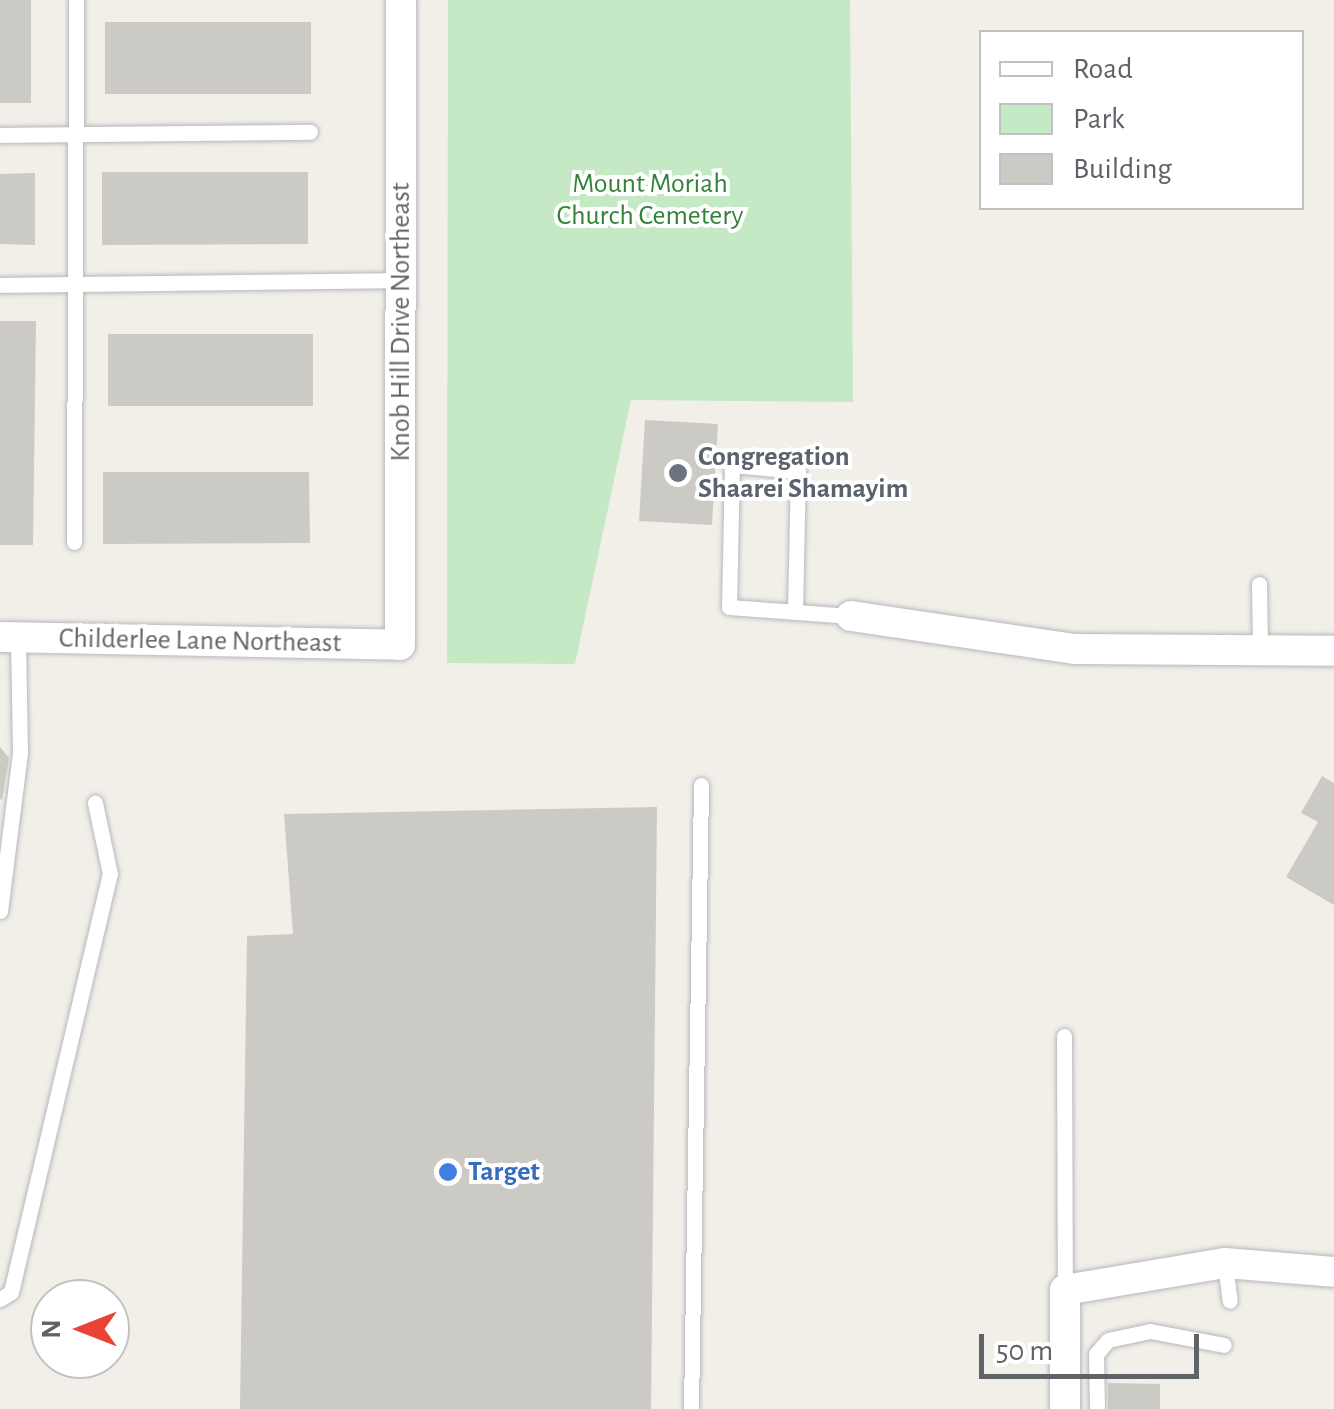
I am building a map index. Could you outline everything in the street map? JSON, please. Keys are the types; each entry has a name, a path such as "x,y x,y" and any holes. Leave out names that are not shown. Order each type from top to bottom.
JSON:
{"street":[{"name":"Knob Hill Drive Northeast","path":"400,0 400,645"},
{"path":"851,616 1075,649 1334,652"},
{"name":"Childerlee Lane Northeast","path":"9,637 400,645"},
{"path":"1065,1409 1066,1290 1226,1264 1334,1272"}],"lane":[{"path":"74,542 76,0"},
{"path":"0,135 310,132"},
{"path":"0,285 402,280"},
{"path":"795,612 798,471 732,465 728,606 795,612 851,616"},
{"path":"1260,584 1260,651"},
{"path":"0,911 20,752 8,712 9,637"},
{"path":"691,1409 701,785"},
{"path":"0,1299 10,1292 110,874 95,802"},
{"path":"1064,1036 1066,1290"},
{"path":"1226,1264 1230,1301"},
{"path":"1096,1409 1096,1354 1108,1340 1150,1331 1224,1345"}],"green space":[{"name":"Mount Moriah Church Cemetery","path":"448,0 850,0 853,402 631,400 575,664 447,663"}],"building":[{"path":"0,0 31,0 31,103 0,103"},
{"path":"105,22 311,22 311,94 105,94"},
{"path":"102,172 308,172 308,244 102,245"},
{"path":"35,173 35,245 0,244 0,174"},
{"path":"0,321 36,321 33,545 0,545"},
{"path":"108,334 313,334 313,406 108,406"},
{"name":"Congregation Shaarei Shamayim","path":"645,420 718,424 712,525 639,521"},
{"path":"103,472 309,472 310,543 103,544"},
{"path":"0,747 9,758 2,800 0,799"},
{"path":"1322,776 1334,783 1334,905 1286,877 1318,822 1301,813"},
{"name":"Target","path":"657,807 651,1409 240,1409 247,936 293,934 284,814"},
{"path":"1108,1383 1160,1384 1160,1409 1108,1409"}],"place":[{"name":"Congregation Shaarei Shamayim","path":"678,473"},
{"name":"Target","path":"448,1172"}]}
